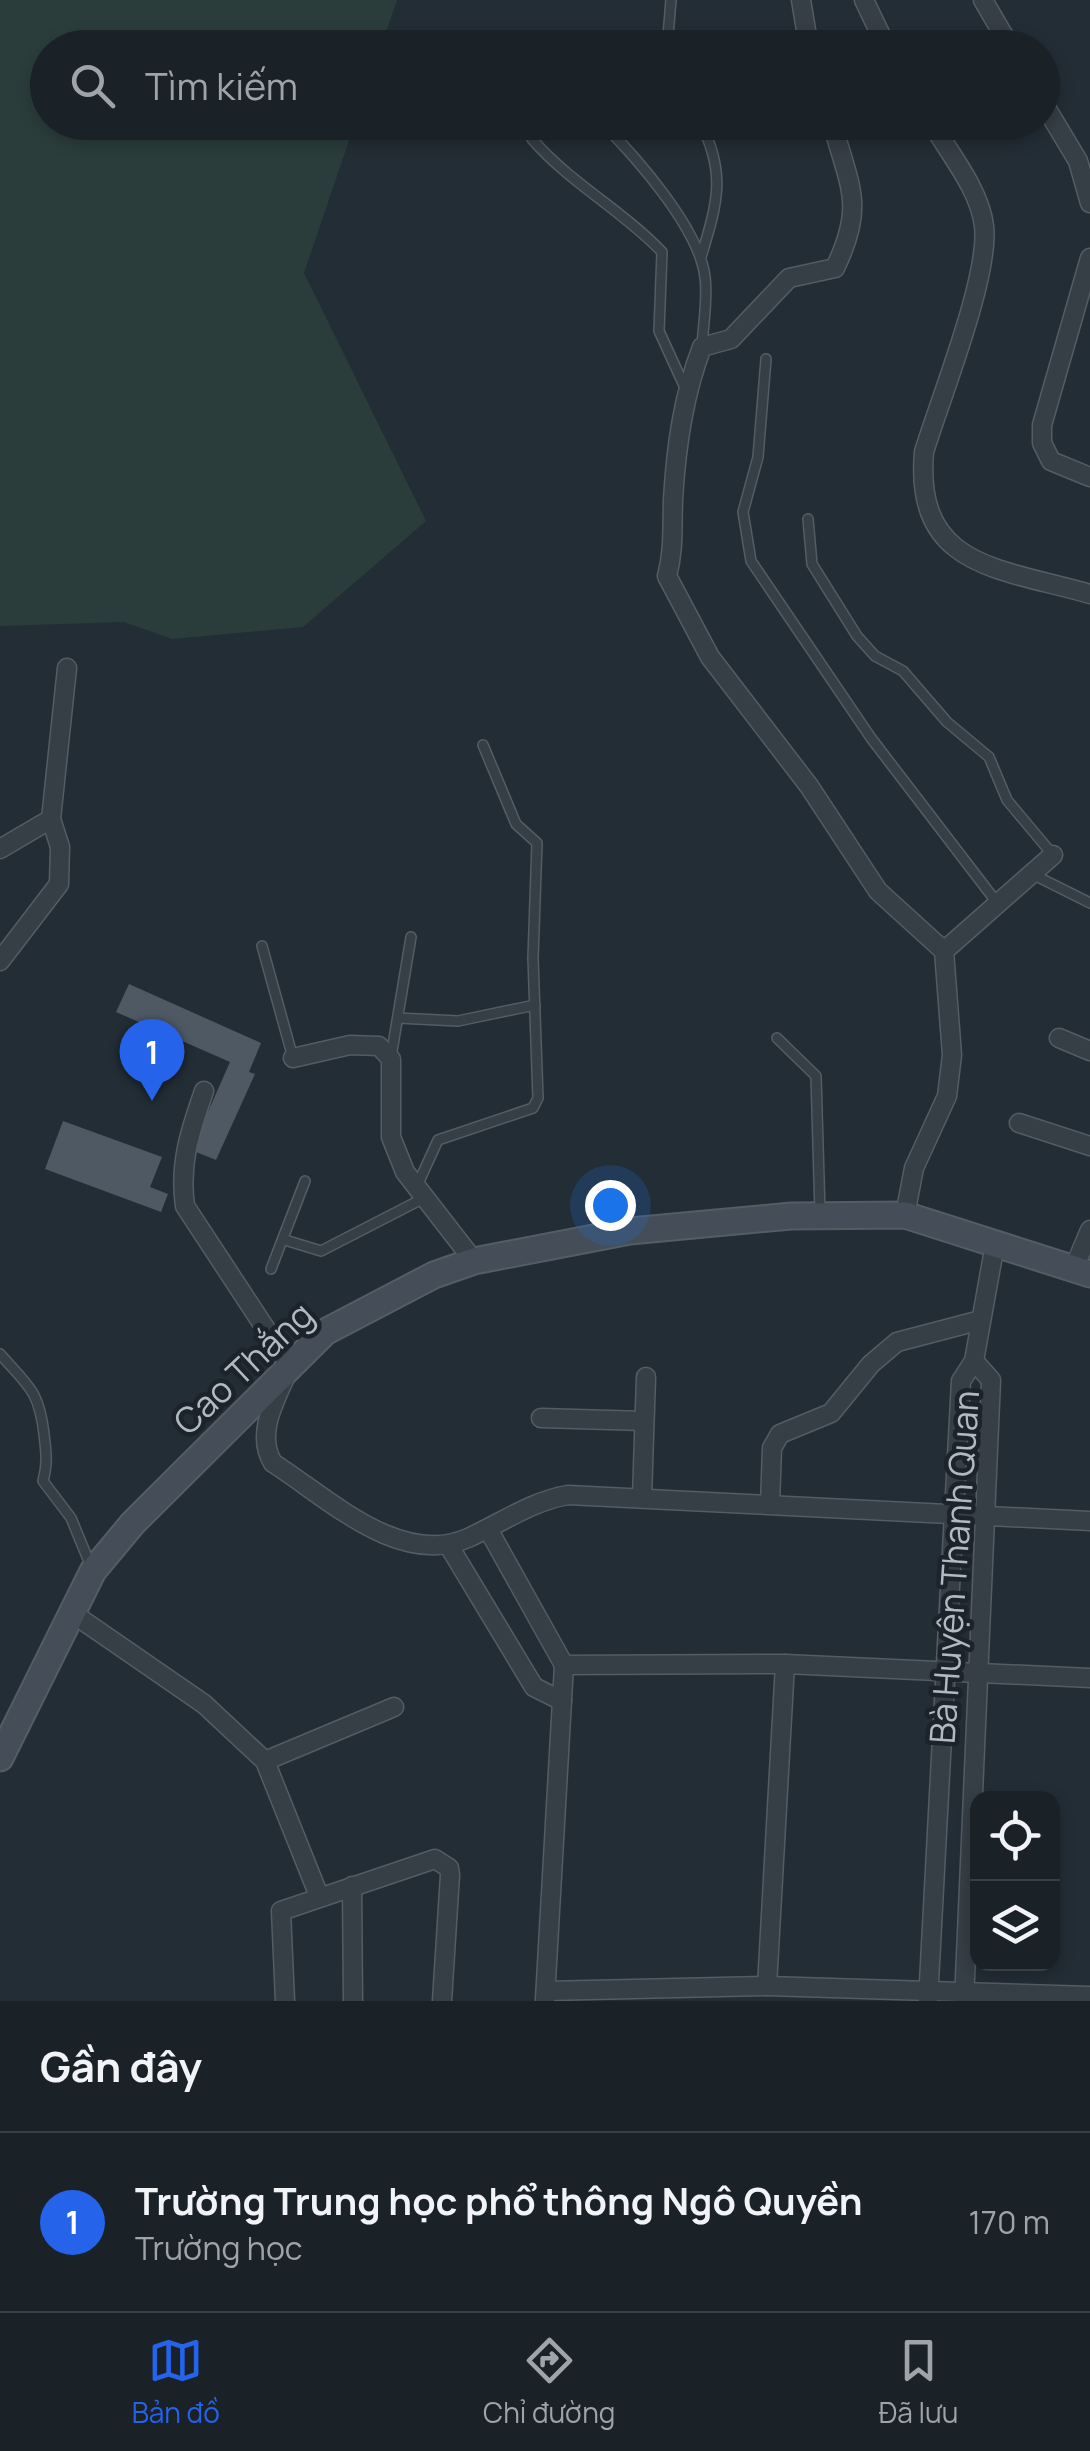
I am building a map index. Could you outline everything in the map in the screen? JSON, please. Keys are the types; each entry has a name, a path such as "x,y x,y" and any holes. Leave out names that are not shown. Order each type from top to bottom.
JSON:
{"main road":[{"name":"Cao Thắng","path":"0,1758 93,1572 133,1522 326,1332 434,1275 474,1261 630,1231 820,1216 905,1215 1082,1271"}],"street":[{"path":"800,0 805,30"},
{"path":"864,0 878,30"},
{"path":"983,0 1000,30"},
{"path":"1060,131 1078,161 1090,203"},
{"path":"837,140 856,206 848,242 835,268 790,278 731,340 702,348 686,390 673,501 674,553 667,576 710,656 809,786 878,891 944,951 952,1054 947,1096 914,1168 905,1215"},
{"path":"942,140 972,192 984,224 983,263 924,452 921,482 926,511 944,541 974,561 1090,594"},
{"path":"1090,258 1042,425 1042,443 1050,460 1090,477"},
{"path":"0,962 59,884 60,846 52,819 67,668"},
{"path":"0,848 52,819"},
{"path":"944,951 1053,855"},
{"path":"1060,1038 1090,1051"},
{"path":"293,1058 350,1046 379,1046 391,1060 390,1137 405,1172 474,1261"},
{"path":"204,1091 186,1143 181,1177 185,1206 290,1366 265,1430 264,1442 273,1463 398,1540 449,1546 552,1498 642,1497 1090,1521"},
{"path":"1020,1123 1090,1146"},
{"path":"1082,1271 1090,1230"},
{"path":"974,1361 995,1244"},
{"path":"770,1504 772,1448 780,1434 831,1413 871,1364 897,1342 982,1320"},
{"name":"Bà Huyện Thanh Quan","path":"928,1996 961,1381 974,1361 991,1380 964,1996"},
{"path":"642,1497 646,1377"},
{"path":"541,1418 644,1420"},
{"path":"488,1529 564,1666 545,1996 767,1986 928,1996 1090,1996"},
{"path":"449,1546 534,1687 562,1702"},
{"path":"72,1613 204,1704 264,1761 319,1896"},
{"path":"564,1666 786,1664 1090,1678"},
{"path":"767,1986 786,1664"},
{"path":"264,1761 394,1707"},
{"path":"285,2001 280,1914 319,1896 435,1859 449,1868 442,2001"},
{"path":"352,1886 353,2001"}],"lane":[{"path":"668,30 671,0"},
{"path":"533,140 557,166 631,219 662,252 659,331 686,390"},
{"path":"616,140 672,206 700,260 706,277 702,348"},
{"path":"700,260 719,186 709,140"},
{"path":"766,359 758,456 743,512 751,562 871,738 998,904"},
{"path":"808,519 812,564 857,636 875,656 903,671 946,722 989,757 1007,800 1053,855"},
{"path":"285,1240 321,1251 422,1191 438,1140 533,1108 538,1098 534,1005 538,843 516,824 482,744"},
{"path":"1032,874 1090,903"},
{"path":"391,1060 412,938"},
{"path":"262,946 293,1058"},
{"path":"398,1018 458,1021 534,1005"},
{"path":"777,1038 816,1076 820,1216"},
{"path":"271,1269 305,1180"},
{"path":"0,1354 32,1387 43,1408 49,1459 44,1481 70,1518 93,1572"}],"shaded area":[{"path":"0,0 397,0 387,30 30,30 30,140 349,140 304,273 426,521 303,627 172,639 124,622 0,626"}],"building":[{"path":"129,984 261,1043 249,1072 255,1074 216,1160 191,1150 230,1062 116,1012"},
{"path":"63,1121 162,1157 150,1187 168,1194 161,1212 45,1169"}],"place":[{"name":"Trường Trung học phổ thông Ngô Quyền","path":"152,1101"}]}
